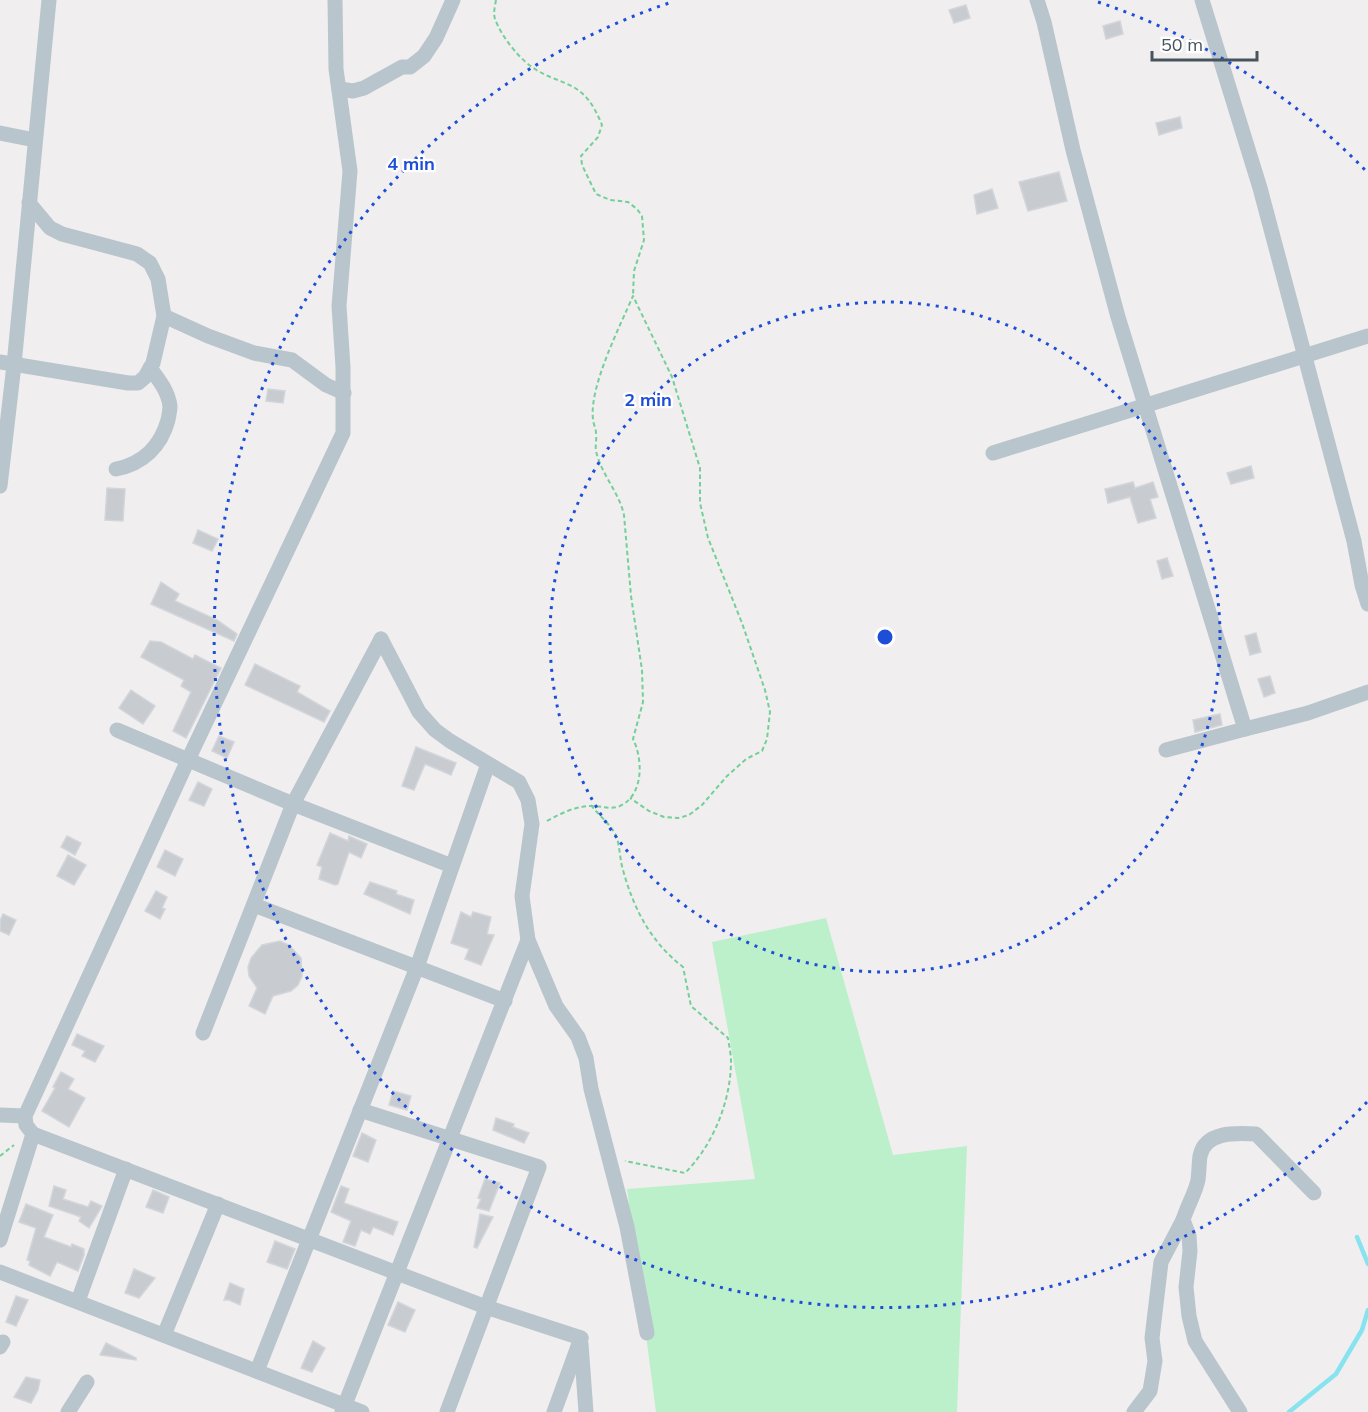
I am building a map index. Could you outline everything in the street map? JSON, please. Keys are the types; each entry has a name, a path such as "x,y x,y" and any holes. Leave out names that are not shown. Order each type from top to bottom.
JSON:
{"street":[{"path":"0,486 7,363 30,203 49,0"},
{"path":"334,0 336,69 350,171 339,306 344,393 343,433 188,760 25,1116 26,1125 33,1134 486,1307 580,1338"},
{"path":"340,88 353,91 364,88 402,67 410,67 424,56 436,38 453,0"},
{"path":"1037,0 1073,150 1118,317 1245,729"},
{"path":"1202,0 1260,188 1354,541 1368,604"},
{"path":"0,133 35,140"},
{"path":"7,363 138,383 145,377 153,363 164,316 158,279 150,263 137,254 62,234 50,228 30,203"},
{"path":"164,316 254,353 292,360 326,385 344,393"},
{"path":"993,453 1368,336"},
{"path":"116,469 127,467 150,454 164,434 170,408 165,388 150,368"},
{"path":"203,1033 293,804 381,639 419,712 435,730 519,782 528,800 532,824 522,896 528,940 556,1006 578,1037 586,1058 591,1089 627,1227 648,1333"},
{"path":"1166,750 1308,713 1368,692"},
{"path":"117,730 293,804 452,866"},
{"path":"257,1371 417,967 488,764"},
{"path":"254,905 505,1001"},
{"path":"343,1409 528,940"},
{"path":"360,1110 539,1167 447,1412"},
{"path":"0,1115 25,1116"},
{"path":"1134,1412 1150,1391 1155,1361 1152,1338 1161,1262 1183,1220 1198,1181 1200,1154 1206,1141 1234,1133 1256,1134 1314,1193"},
{"path":"0,1240 33,1134"},
{"path":"78,1301 126,1169"},
{"path":"164,1335 218,1204"},
{"path":"1183,1220 1189,1236 1190,1251 1186,1287 1188,1316 1195,1341 1240,1412"},
{"path":"0,1272 257,1371 343,1409 362,1412"},
{"path":"554,1412 580,1338"},
{"path":"580,1338 586,1412"},
{"path":"68,1412 87,1382"}],"path":[{"path":"496,0 495,19 512,47 526,63 540,73 579,91 591,103 602,125 598,137 581,156 582,165 596,194 610,200 628,202 637,209 642,216 644,240 634,271 633,296 606,359 593,405 593,419 597,435 595,449 621,502 624,515 631,596 642,670 643,702 633,739 638,748 637,761 641,769 638,783 628,801 611,808 591,806 566,811 545,822 530,817"},
{"path":"630,798 649,811 664,817 678,818 689,815 702,805 727,776 746,759 762,752 767,739 770,712 765,690 742,623 708,538 700,503 700,468 672,377 633,296"},
{"path":"591,806 610,826 616,837 622,867 637,911 651,935 683,967 691,1006 728,1038 731,1061 723,1114 696,1162 685,1173 629,1163 608,1156"}],"green space":[{"path":"826,918 893,1155 967,1146 957,1412 656,1412 627,1189 755,1179 712,942"}],"building":[{"path":"966,5 970,18 954,23 949,10"},
{"path":"1120,21 1123,34 1106,39 1103,26"},
{"path":"1180,117 1182,128 1159,135 1156,123"},
{"path":"1059,172 1067,201 1028,211 1019,182"},
{"path":"992,189 998,208 977,214 974,195"},
{"path":"268,389 285,391 283,403 266,401"},
{"path":"1251,466 1254,478 1231,484 1227,473"},
{"path":"1133,482 1135,488 1153,482 1158,497 1150,499 1156,518 1138,523 1130,497 1108,503 1105,489"},
{"path":"107,488 125,489 123,521 105,520"},
{"path":"198,530 218,539 212,551 193,543"},
{"path":"1167,558 1173,576 1162,579 1157,561"},
{"path":"161,582 179,594 175,601 217,620 237,634 234,641 151,604"},
{"path":"1256,633 1261,652 1250,655 1245,636"},
{"path":"150,641 161,642 193,659 195,655 221,668 186,738 173,731 191,692 181,686 184,680 141,657"},
{"path":"255,664 300,686 297,692 330,711 324,722 245,685"},
{"path":"1270,676 1275,693 1264,697 1258,679"},
{"path":"131,690 155,706 143,724 119,708"},
{"path":"1220,714 1222,725 1195,732 1193,720"},
{"path":"219,736 234,742 227,758 212,751"},
{"path":"416,747 456,763 451,775 425,764 414,790 402,786"},
{"path":"198,782 212,789 204,806 189,800"},
{"path":"330,833 348,841 349,836 367,844 361,858 349,852 338,884 335,885 319,879 322,867 317,865"},
{"path":"67,836 81,843 75,855 61,847"},
{"path":"165,850 183,859 175,876 157,867"},
{"path":"68,855 86,865 74,885 57,876"},
{"path":"370,882 397,891 396,894 414,900 410,914 364,894"},
{"path":"156,891 167,897 160,919 145,911"},
{"path":"461,912 471,917 473,912 491,917 487,934 494,935 481,965 465,959 469,949 451,943"},
{"path":"3,914 16,920 9,935 0,931"},
{"path":"280,941 289,945 301,958 302,976 298,985 291,991 273,996 265,1014 249,1006 257,988 249,976 248,967 251,958 262,945"},
{"path":"77,1034 104,1046 95,1062 82,1056 85,1051 72,1045"},
{"path":"61,1072 74,1079 68,1089 85,1098 69,1127 42,1111"},
{"path":"393,1091 411,1096 407,1110 389,1105"},
{"path":"496,1118 514,1124 513,1127 529,1133 524,1143 493,1130"},
{"path":"362,1133 376,1140 368,1162 353,1156"},
{"path":"485,1179 500,1183 489,1211 477,1208"},
{"path":"54,1186 66,1190 63,1199 88,1207 91,1201 102,1206 89,1228 79,1221 81,1217 49,1206"},
{"path":"341,1186 349,1189 344,1203 398,1222 393,1235 373,1227 370,1234 361,1230 355,1246 343,1242 351,1221 331,1212"},
{"path":"153,1190 169,1197 163,1213 146,1207"},
{"path":"26,1204 53,1215 44,1237 71,1247 72,1244 84,1249 78,1271 57,1262 50,1276 29,1265 30,1261 27,1260 36,1228 19,1222"},
{"path":"480,1214 493,1217 477,1248 474,1247"},
{"path":"275,1241 295,1249 287,1269 267,1262"},
{"path":"134,1269 155,1278 139,1298 125,1293"},
{"path":"230,1283 244,1289 240,1305 224,1300"},
{"path":"16,1296 28,1300 16,1326 6,1322"},
{"path":"398,1302 415,1310 405,1332 388,1325"},
{"path":"313,1341 325,1348 312,1372 301,1368"},
{"path":"106,1343 136,1358 136,1360 100,1355"},
{"path":"26,1377 40,1380 31,1403 14,1397"}],"waterway":[{"path":"1357,1237 1368,1264"},
{"path":"1289,1412 1336,1374 1362,1330 1368,1310"}]}
